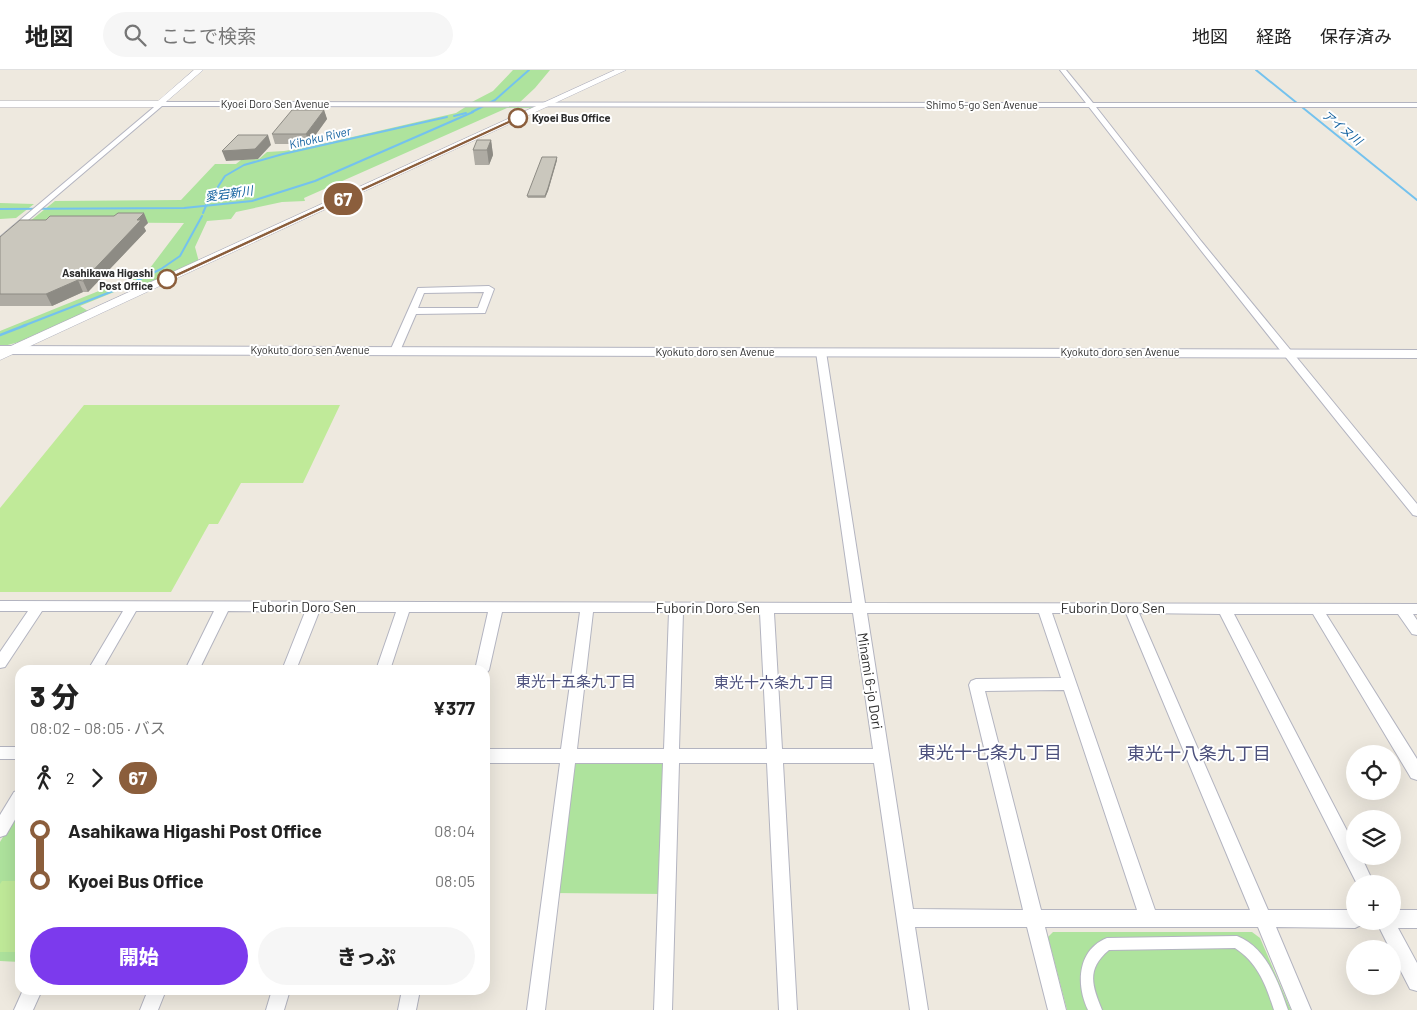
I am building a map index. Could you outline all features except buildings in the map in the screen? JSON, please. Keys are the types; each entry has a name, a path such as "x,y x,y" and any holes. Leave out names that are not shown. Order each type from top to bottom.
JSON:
{"main road":[{"path":"0,104 160,104 199,70"},
{"path":"4,352 622,70"}],"street":[{"path":"1063,70 1094,105 1137,166 1417,512"},
{"name":"Kyoei Doro Sen Avenue","path":"160,104 546,105"},
{"path":"0,241 160,104"},
{"name":"Shimo 5-go Sen Avenue","path":"546,105 1417,105"},
{"path":"395,350 421,290 489,289 482,311 412,311"},
{"name":"Kyokuto doro sen Avenue","path":"4,352 395,350 1417,354"},
{"name":"Minami 6-jo Dori","path":"821,352 919,1010"},
{"name":"Fuborin Doro Sen","path":"0,606 1417,609"},
{"path":"0,663 38,607"},
{"path":"98,665 132,607"},
{"path":"194,665 223,607"},
{"path":"291,665 314,607"},
{"path":"385,665 404,607"},
{"path":"483,665 496,608"},
{"path":"536,1010 587,608"},
{"path":"663,1010 676,608"},
{"path":"767,608 788,1010"},
{"path":"1044,608 1149,919"},
{"path":"1130,608 1302,1010"},
{"path":"1224,608 1361,875"},
{"path":"1316,608 1417,773"},
{"path":"1402,608 1417,630"},
{"path":"1057,1010 976,685 1069,684"},
{"path":"0,753 15,753"},
{"path":"490,756 881,756"},
{"path":"0,830 15,805"},
{"path":"905,918 1346,919"},
{"path":"1401,919 1417,919"},
{"path":"1390,930 1417,982"},
{"path":"1095,1010 1088,999 1085,988 1090,962 1096,951 1107,944 1236,942 1250,949 1260,960 1281,1010"},
{"path":"23,1010 30,995"},
{"path":"149,1010 155,995"},
{"path":"275,1010 280,995"},
{"path":"406,1010 410,995"}],"green space":[{"path":"513,70 550,70 518,104 470,103 493,91"},
{"path":"467,106 542,106 537,108 507,108 304,198 305,201 282,202 236,212 231,219 207,221 195,247 199,262 147,285 130,279 147,272 184,223 29,222 55,201 181,200 215,164 236,164 241,160 259,159 267,152 309,147 456,113"},
{"path":"0,203 34,204 16,218 0,219"},
{"path":"116,284 124,288 80,306 88,311 19,342 0,347 0,331"},
{"path":"84,405 340,405 303,483 241,483 218,524 209,524 171,592 0,592 0,508"},
{"path":"672,755 667,894 551,893 569,756"},
{"path":"15,816 15,962 0,961 0,842"},
{"path":"2,881 15,881 15,952 0,952 0,884"},
{"path":"1053,932 1252,932 1260,938 1291,1010 1067,1010 1048,937"}],"waterway":[{"name":"Kihoku River","path":"472,112 495,100 529,70"},
{"name":"アイヌ川","path":"1256,70 1417,200"},
{"name":"愛宕新川","path":"206,206 252,201 315,181 473,112"},
{"name":"愛宕新川","path":"454,116 466,113"},
{"name":"Kihoku River","path":"210,199 225,176 244,165 283,154 447,117"},
{"name":"愛宕新川","path":"206,206 208,201"},
{"name":"愛宕新川","path":"0,209 184,208 206,206"},
{"name":"愛宕新川","path":"203,213 206,206"},
{"name":"Kihoku River","path":"23,326 126,286 161,269 180,256 202,216"},
{"name":"Kihoku River","path":"0,335 26,325"}],"bus line":[{"name":"67","path":"167,279 518,118"}],"place":[{"name":"Kyoei Bus Office","path":"518,118"},
{"name":"Asahikawa Higashi Post Office","path":"167,279"}],"district":[{"name":"東光十五条九丁目","path":"576,682"},
{"name":"東光十六条九丁目","path":"774,683"},
{"name":"東光十七条九丁目","path":"990,753"},
{"name":"東光十八条九丁目","path":"1199,754"}]}
